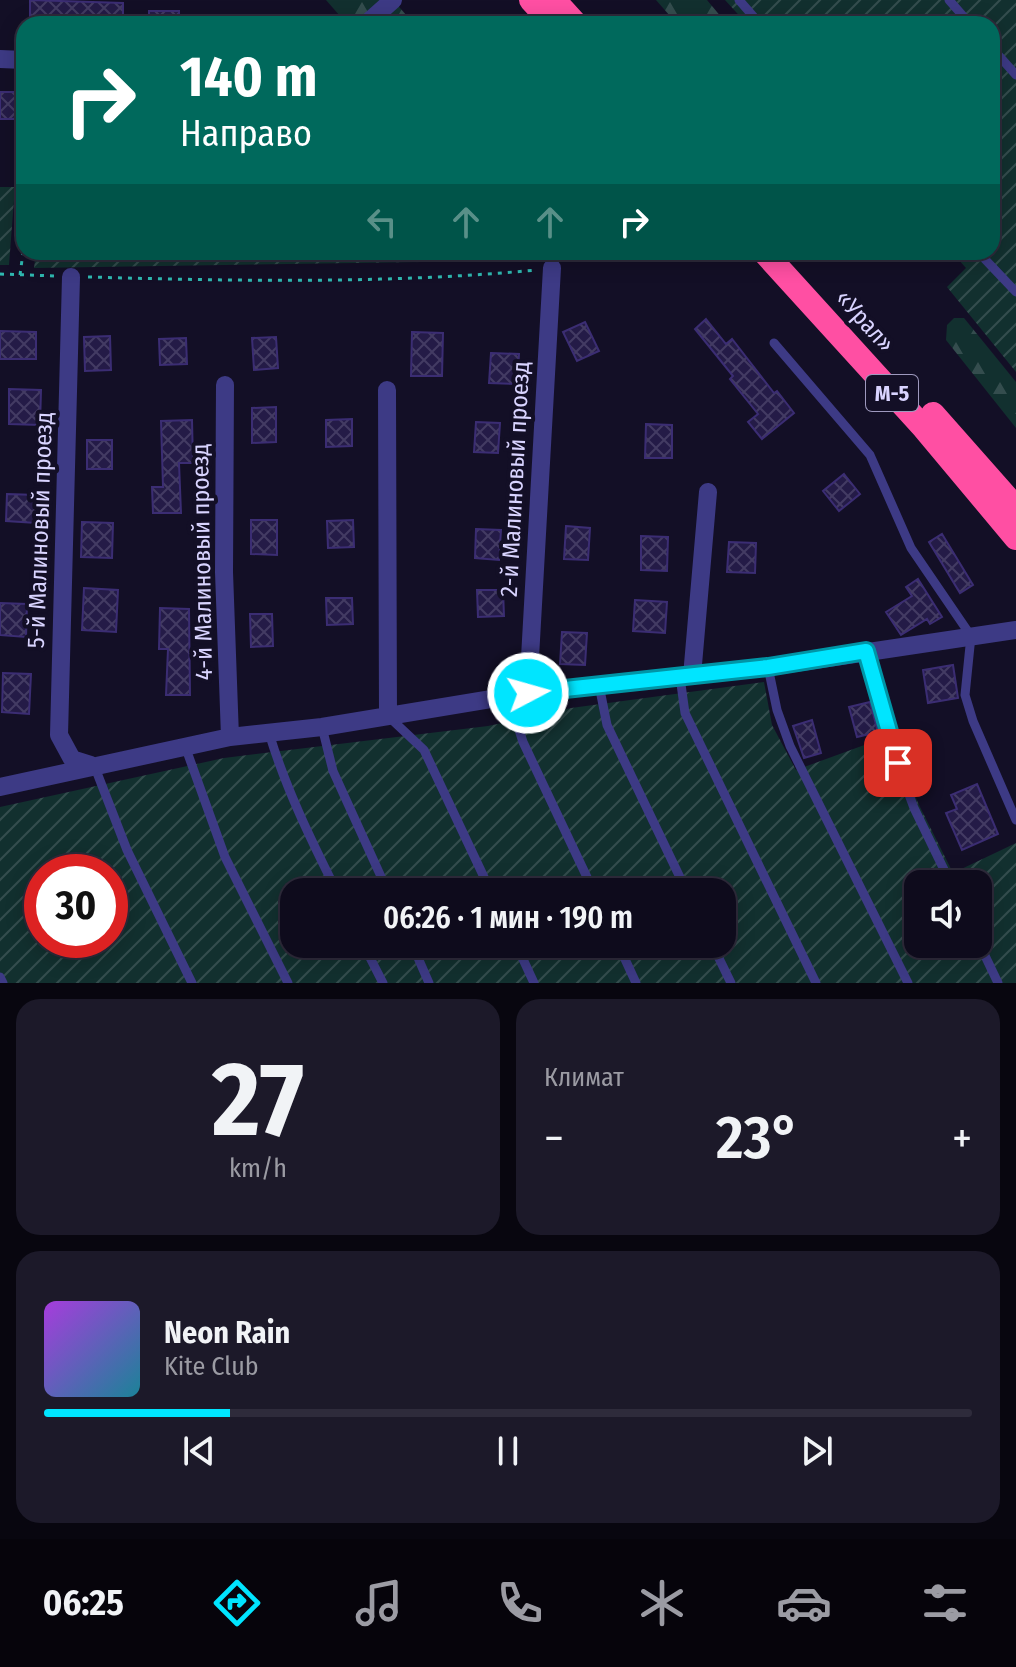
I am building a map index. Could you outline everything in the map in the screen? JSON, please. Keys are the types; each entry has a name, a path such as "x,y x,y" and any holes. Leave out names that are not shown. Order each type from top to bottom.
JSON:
{"highway":[{"path":"531,0 546,16"},
{"path":"554,0 569,16"},
{"name":"«Урал»","path":"771,260 924,428 1016,538"},
{"name":"«Урал»","path":"794,260 1016,508"}],"street":[{"path":"375,16 393,0"},
{"name":"2-й Малиновый проезд","path":"528,693 552,268"},
{"name":"5-й Малиновый проезд","path":"71,277 59,735 72,759 94,765"},
{"name":"4-й Малиновый проезд","path":"225,385 224,572 230,737"},
{"path":"387,390 388,716"},
{"path":"686,676 708,492"},
{"path":"0,787 230,737 322,727 528,693 768,667 1016,630"}],"lane":[{"path":"739,0 753,16"},
{"path":"949,0 963,16"},
{"path":"1000,57 1016,75"},
{"path":"986,260 1016,292"},
{"path":"774,343 870,455 911,548 971,636 965,695 973,721 1016,820"},
{"path":"866,651 889,741 914,808 944,870"},
{"path":"768,667 777,710 790,746 908,983"},
{"path":"686,676 685,713 816,983"},
{"path":"599,685 607,725 680,878"},
{"path":"508,696 523,742 587,878"},
{"path":"388,716 424,750 484,878"},
{"path":"322,727 333,771 382,878"},
{"path":"269,733 279,767 302,822 330,878"},
{"path":"185,746 225,857 288,983"},
{"path":"94,765 127,850 192,983"},
{"path":"370,958 383,983"},
{"path":"418,958 429,983"},
{"path":"522,958 534,983"},
{"path":"624,958 636,983"},
{"path":"719,958 731,983"},
{"path":"986,958 998,983"},
{"path":"0,977 3,983"}],"path":[{"path":"20,275 22,260"},
{"path":"0,274 228,281 473,276 552,268"}],"green space":[{"path":"326,0 393,0 407,16 340,16"},
{"path":"656,0 707,0 720,16 670,16"},
{"path":"725,0 1016,0 1016,372 947,287 966,268 959,260 1000,260 1000,16 740,16"},
{"path":"0,187 15,187 9,265 0,265"},
{"path":"35,260 425,260 421,262 34,268"},
{"path":"954,318 964,318 1016,382 1016,428 946,340 947,325"},
{"path":"764,682 772,725 796,770 889,736 952,870 904,870 904,958 992,958 992,870 959,870 1016,843 1016,983 0,983 0,807 224,758 488,726 571,708"}],"building":[{"path":"30,0 123,3 123,16 30,16"},
{"path":"149,11 179,11 179,16 149,16"},
{"path":"0,92 16,92 16,119 0,119"},
{"path":"706,319 726,344 732,339 774,393 777,391 794,413 762,439 748,422 758,414 730,379 733,376 695,329"},
{"path":"585,322 599,351 577,361 563,332"},
{"path":"0,331 36,332 36,359 0,359"},
{"path":"412,332 443,333 442,376 411,376"},
{"path":"110,336 111,370 85,371 84,337"},
{"path":"276,337 278,368 254,370 252,338"},
{"path":"186,338 187,364 160,365 159,339"},
{"path":"491,353 519,354 517,384 489,383"},
{"path":"9,389 41,390 40,425 9,424"},
{"path":"276,407 276,442 252,443 252,408"},
{"path":"352,419 352,446 326,447 326,420"},
{"path":"192,420 193,463 179,463 181,513 153,513 152,487 163,487 161,421"},
{"path":"476,422 500,423 498,453 474,452"},
{"path":"646,424 672,425 672,458 645,458"},
{"path":"87,440 112,440 112,469 87,469"},
{"path":"844,474 860,494 839,511 823,491"},
{"path":"7,494 37,495 36,523 6,521"},
{"path":"251,520 277,520 277,555 251,554"},
{"path":"353,520 354,547 328,548 327,521"},
{"path":"82,522 113,523 112,558 81,557"},
{"path":"566,526 590,528 588,560 564,559"},
{"path":"476,529 501,530 499,560 475,558"},
{"path":"942,534 973,585 960,593 929,542"},
{"path":"641,536 668,537 667,571 641,570"},
{"path":"729,542 756,543 755,573 727,572"},
{"path":"918,579 942,617 930,624 927,619 901,635 886,612 912,596 906,587"},
{"path":"84,588 118,590 116,632 82,630"},
{"path":"477,590 503,590 504,616 478,617"},
{"path":"326,598 352,598 353,624 327,625"},
{"path":"635,600 667,602 665,633 633,631"},
{"path":"0,603 27,604 26,637 0,635"},
{"path":"160,608 189,609 190,695 166,695 168,649 159,649"},
{"path":"250,614 272,614 273,646 251,647"},
{"path":"562,632 587,633 585,665 560,664"},
{"path":"953,665 958,698 928,703 923,670"},
{"path":"3,673 31,674 29,714 2,712"},
{"path":"870,702 878,732 857,737 849,707"},
{"path":"812,720 821,753 804,758 793,726"},
{"path":"977,784 998,834 962,850 946,813 957,809 951,795"}],"route":[{"path":"528,693 768,667 866,651 889,741 898,763"}]}
